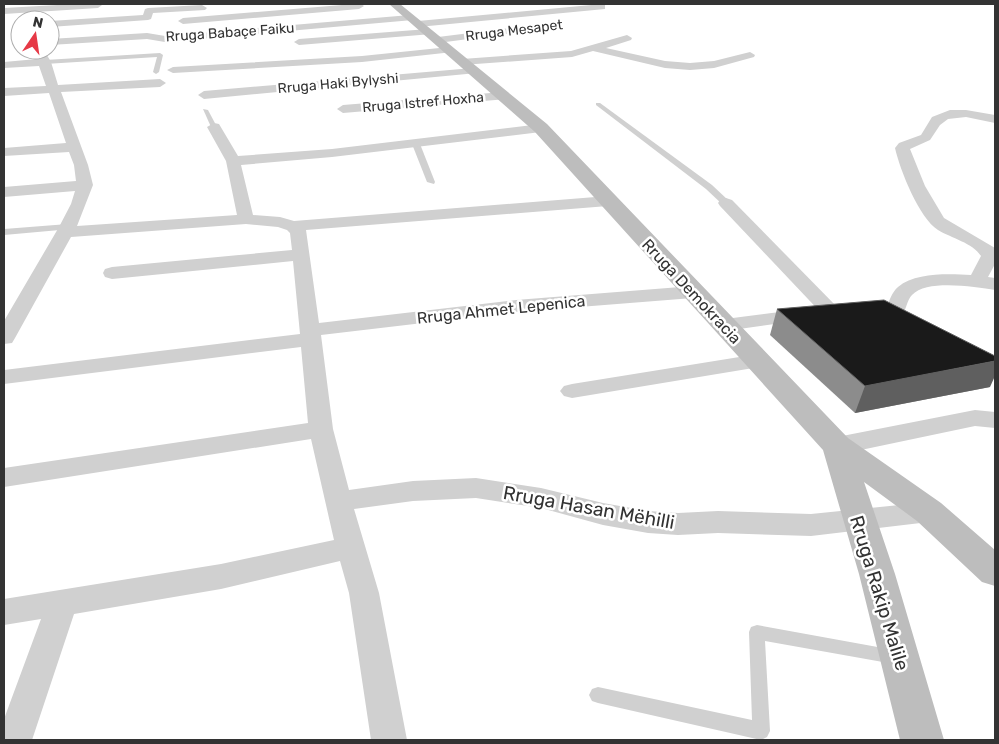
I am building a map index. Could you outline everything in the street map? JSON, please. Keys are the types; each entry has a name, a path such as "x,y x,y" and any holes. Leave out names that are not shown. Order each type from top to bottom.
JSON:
{"main road":[{"name":"Rruga Demokracia","path":"424,27 540,128 837,446 929,512 995,571"},
{"name":"Rruga Rakip Malile","path":"837,446 876,574 922,740"}],"street":[{"path":"4,12 22,7 108,5"},
{"path":"183,20 266,15 369,5"},
{"path":"60,23 148,17 148,11 209,7"},
{"path":"288,42 602,7"},
{"path":"173,70 362,59 424,27 572,54 627,38"},
{"name":"Rruga Mesapet","path":"424,27 537,28"},
{"name":"Rruga Babaçe Faiku","path":"60,41 147,36 165,38 424,27"},
{"name":"Rruga Haki Bylyshi","path":"204,95 424,27"},
{"path":"590,48 654,63 688,67 718,65 750,55"},
{"path":"4,65 25,60"},
{"path":"6,330 66,230 76,211 85,185 84,177 43,60"},
{"path":"4,92 54,89 158,77"},
{"name":"Rruga Istref Hoxha","path":"343,109 503,96"},
{"path":"725,325 790,316 833,314 882,315 895,312 900,297 905,290 921,284 960,279 986,282 989,252 937,221 909,169 902,153 902,148 907,144 925,138 936,121 944,116 970,114 995,119"},
{"path":"214,127 233,161 246,219"},
{"path":"233,161 416,144 540,128"},
{"path":"4,152 74,147"},
{"path":"4,192 85,185"},
{"path":"66,230 246,219 264,220 293,226 608,201"},
{"path":"726,203 833,314"},
{"path":"293,226 299,232 321,429 350,547 364,593 389,740"},
{"path":"112,273 302,255"},
{"name":"Rruga Ahmet Lepenica","path":"4,377 516,306 693,292"},
{"path":"572,391 758,361"},
{"path":"837,446 975,418 995,420"},
{"path":"4,478 321,429"},
{"name":"Rruga Hasan Mëhilli","path":"340,501 413,491 476,488 508,492 603,514 671,524 718,522 811,525 929,512"},
{"path":"4,612 218,578 291,564 350,547"},
{"path":"14,740 62,602"}],"lane":[{"path":"60,56 160,55 158,77"},
{"path":"598,104 709,187 726,203"},
{"path":"205,110 214,127"},
{"path":"416,144 431,182"},
{"path":"4,232 66,230"},
{"path":"598,695 761,730 756,632 900,658"}],"building":[{"path":"884,300 995,356 995,361 865,386 777,309"}]}
